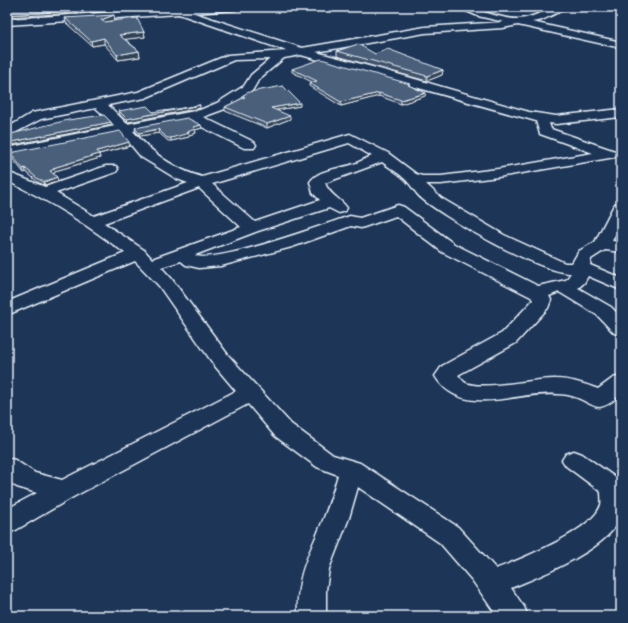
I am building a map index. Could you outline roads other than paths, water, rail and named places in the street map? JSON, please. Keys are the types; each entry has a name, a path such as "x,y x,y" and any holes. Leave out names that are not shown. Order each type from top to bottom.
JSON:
{"street":[{"path":"116,7 122,9 128,14"},
{"path":"169,7 256,39 542,119 556,120 621,113"},
{"path":"7,22 235,7"},
{"path":"462,7 481,14 621,45"},
{"path":"64,9 71,8 80,17"},
{"path":"7,133 37,116 141,94 232,57 281,55 304,52 425,30 503,25 539,18 561,10"},
{"path":"568,24 570,27 593,38"},
{"path":"7,152 191,116 221,106 248,88 255,77 281,55"},
{"path":"98,103 124,128 146,154 182,176 201,182 252,228"},
{"path":"191,116 249,145"},
{"path":"542,119 545,131 616,156"},
{"path":"92,222 201,182 350,138 383,156 411,177 425,193 436,201 498,238 562,268 582,268 590,270 621,285"},
{"path":"383,156 359,167 319,179 317,182 321,193 330,202 347,213 354,220 361,223 398,210 448,248 539,294 542,300 541,304 508,338 449,371 446,376 456,387 468,392 494,392 556,386 579,390 600,399 621,384"},
{"path":"411,177 441,180 616,156"},
{"path":"44,192 111,169"},
{"path":"7,176 44,192 92,222 144,260 178,298 220,360 283,430 325,461 351,470 449,535 492,583 514,616"},
{"path":"7,309 144,260 183,254 252,228 330,202"},
{"path":"539,294 544,289 564,287 572,284 579,278 582,268 582,259 602,245 621,207"},
{"path":"183,254 192,261 199,263 221,261 286,243 354,220"},
{"path":"602,245 621,247"},
{"path":"564,287 604,311 621,329"},
{"path":"7,522 64,490 249,394"},
{"path":"492,583 581,544 611,518 616,499 612,488 574,460"},
{"path":"7,467 15,475 32,483 64,490"},
{"path":"312,616 310,600 313,573 334,524 351,470"}]}
